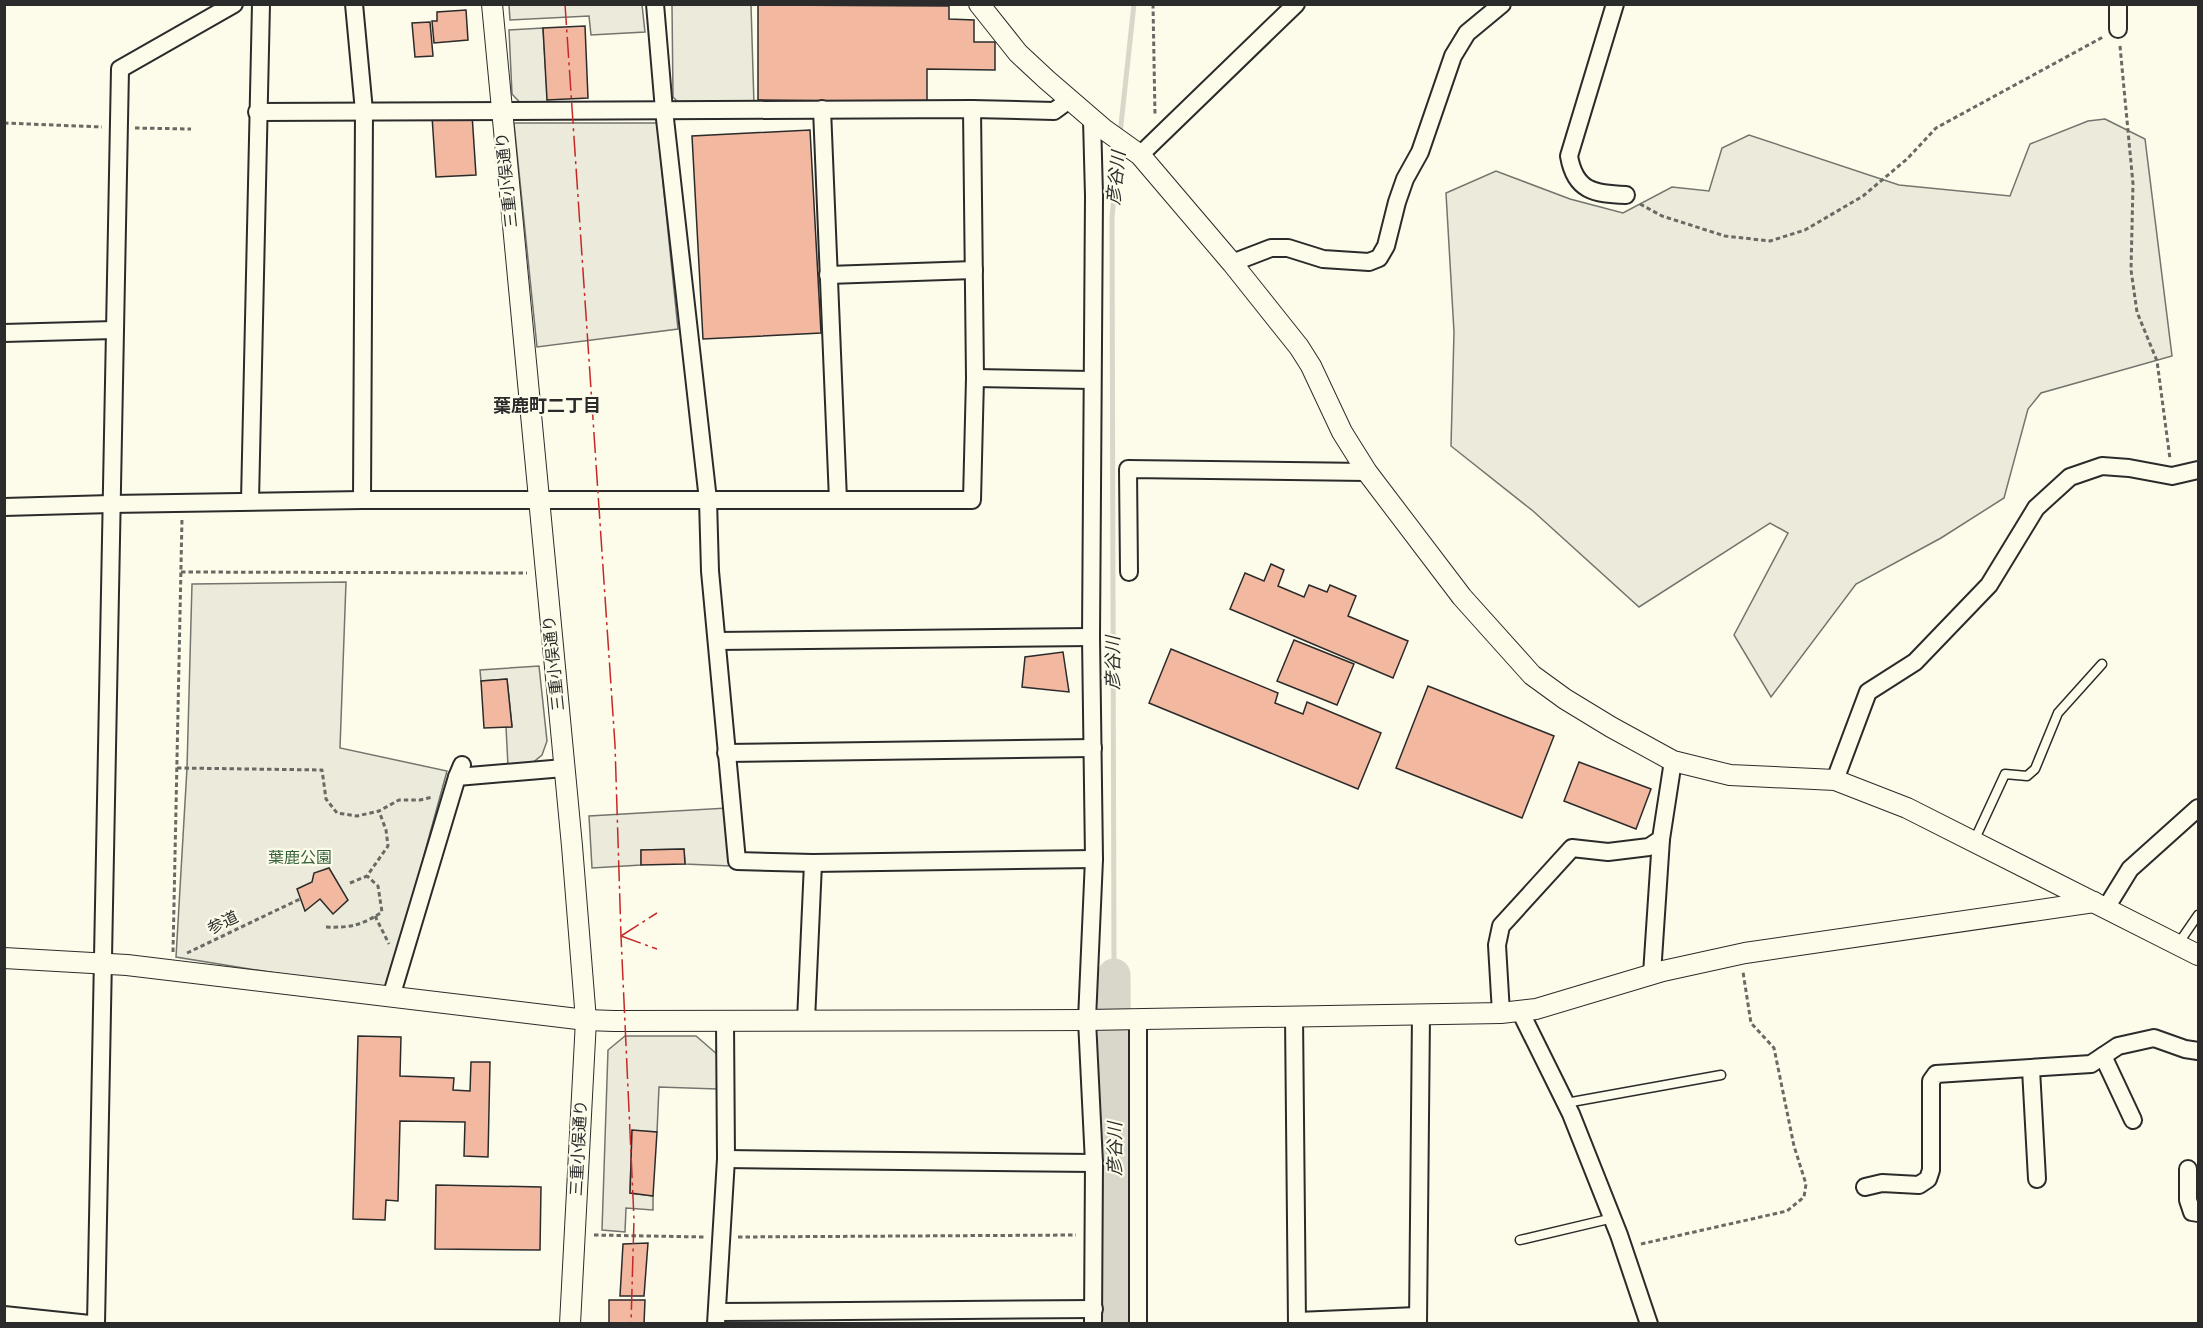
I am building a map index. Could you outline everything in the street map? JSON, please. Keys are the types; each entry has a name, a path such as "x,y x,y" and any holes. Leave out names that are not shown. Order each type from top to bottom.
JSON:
{"street":[{"path":"96,1323 120,69 234,4"},
{"path":"250,501 261,4"},
{"path":"354,4 364,111 362,500"},
{"name":"三重小俣通り","path":"492,4 564,768 585,1020 570,1323"},
{"path":"655,4 664,110 708,500 710,571 737,861 813,863 1094,859"},
{"path":"979,4 1018,53 1069,100 1136,152 1232,263 1305,356 1342,432 1367,472 1462,597 1532,675 1592,716 1672,761 1730,775 1835,780 1907,808 2199,955"},
{"path":"1136,152 1155,139 1296,4"},
{"path":"1232,263 1270,248 1288,248 1323,259 1369,262 1379,258 1386,246 1405,179 1420,152 1453,56 1467,33 1502,4"},
{"path":"1615,4 1569,156 1572,174 1583,186 1607,195 1626,195"},
{"path":"2118,4 2118,29"},
{"path":"257,112 822,109 1054,111 1069,100"},
{"path":"822,109 838,500"},
{"path":"4,507 362,500 972,500 975,378 972,109"},
{"path":"725,1022 726,1159 717,1318 1093,1316 1092,380 1094,196 1098,124"},
{"path":"828,275 974,270"},
{"path":"4,333 114,330"},
{"path":"975,378 1092,380"},
{"path":"1835,780 1868,692 1915,662 1989,585 2036,508 2070,477 2102,466 2129,468 2172,476 2199,470"},
{"path":"1130,572 1128,469 1367,472"},
{"path":"717,641 1091,637"},
{"path":"726,753 1093,748"},
{"path":"1652,975 1661,839 1672,761"},
{"path":"391,997 457,778 564,768"},
{"path":"4,958 164,964 391,997 585,1020 725,1022 1093,1020 1511,1012 1536,1009 1652,975 1745,953 2100,905 2130,869 2199,808"},
{"path":"1649,1323 1613,1218 1566,1103 1511,1012 1497,945 1501,926 1572,848 1608,852 1649,847 1661,839"},
{"path":"806,1021 813,863"},
{"path":"1294,1016 1297,1322 1418,1320 1421,1014"},
{"path":"1131,1019 1138,1323"},
{"path":"1865,1187 1882,1183 1919,1185 1928,1179 1931,1170 1931,1082 1936,1074 2091,1064 2118,1046 2154,1038 2185,1049 2199,1051"},
{"path":"2103,1056 2133,1120"},
{"path":"2031,1069 2037,1179"},
{"path":"726,1159 1094,1162"},
{"path":"2188,1169 2188,1200 2192,1212 2199,1214"},
{"path":"4,1315 90,1323"}],"lane":[{"path":"1974,841 2005,774 2027,776 2035,769 2058,712 2102,664"},
{"path":"2178,944 2199,915"},
{"path":"1566,1103 1721,1076"},
{"path":"1520,1240 1613,1218"}],"path":[{"path":"1153,4 1155,139"},
{"path":"1626,195 1662,216 1725,236 1770,241 1805,230 1863,196 1907,159 1936,128 2118,29 2133,184 2131,270 2137,312 2157,361 2172,476"},
{"path":"4,123 192,129"},
{"path":"164,964 177,768 182,502"},
{"path":"181,572 529,573"},
{"path":"177,768 322,770 326,799 337,813 357,816 379,811 399,800 420,800 457,778"},
{"path":"350,883 367,876 388,846 386,830 379,811"},
{"path":"326,927 350,927 382,912 378,886 367,876"},
{"name":"参道","path":"184,955 300,899"},
{"path":"375,916 391,948 394,964 401,967"},
{"path":"1623,1248 1787,1211 1804,1197 1806,1184 1794,1146 1774,1048 1751,1023 1743,968 1745,953"},
{"path":"589,1235 722,1237 1094,1234"}],"green space":[{"path":"2105,119 2145,139 2172,356 2041,393 2028,409 2004,498 1941,538 1856,584 1771,697 1734,635 1788,533 1770,523 1639,607 1533,511 1451,446 1454,332 1446,193 1496,171 1570,199 1623,213 1672,187 1709,191 1722,148 1749,135 1899,185 2010,196 2030,144 2088,121"},
{"name":"葉鹿公園","path":"346,582 340,748 447,771 387,991 176,957 187,768 192,584"}],"shaded area":[{"path":"509,5 642,5 645,32 591,35 589,16 510,20"},
{"path":"672,5 751,5 754,105 680,104 673,97"},
{"path":"543,28 548,107 524,107 512,94 509,30"},
{"path":"514,123 657,123 678,329 537,347"},
{"path":"539,666 547,741 542,755 531,764 508,766 506,727 512,726 507,679 481,681 480,670"},
{"path":"727,808 730,866 685,864 684,849 641,850 641,865 592,868 589,816"},
{"path":"625,1036 696,1036 718,1055 717,1089 659,1087 657,1132 632,1131 630,1193 653,1196 653,1210 626,1208 625,1232 602,1230 608,1050"}],"building":[{"path":"758,5 949,6 949,19 974,20 974,42 995,42 995,70 927,69 927,102 758,100"},
{"path":"466,10 468,40 434,43 432,21 437,21 437,12"},
{"path":"430,22 433,56 415,57 412,23"},
{"path":"585,26 588,98 547,100 543,28"},
{"path":"472,114 476,175 436,177 432,116"},
{"path":"810,130 821,333 703,339 692,136"},
{"path":"1271,564 1284,570 1278,586 1304,597 1309,585 1327,592 1330,585 1356,596 1348,616 1408,641 1393,678 1230,609 1245,573 1264,581"},
{"path":"1294,640 1354,664 1337,705 1277,681"},
{"path":"1171,649 1278,693 1275,703 1303,714 1307,702 1381,733 1358,789 1149,703"},
{"path":"1063,652 1069,692 1022,687 1025,657"},
{"path":"507,679 512,727 484,728 481,681"},
{"path":"1428,686 1554,736 1522,818 1396,768"},
{"path":"1579,762 1651,789 1636,829 1564,801"},
{"path":"684,849 685,864 641,865 641,850"},
{"path":"329,868 348,900 333,914 320,899 305,911 297,889 312,882 314,873"},
{"path":"358,1036 401,1037 400,1076 454,1078 453,1090 470,1091 471,1062 490,1062 488,1157 464,1156 465,1122 400,1121 398,1201 386,1200 385,1220 353,1219"},
{"path":"632,1130 657,1132 653,1196 630,1193"},
{"path":"436,1185 541,1187 540,1250 435,1249"},
{"path":"648,1243 644,1296 620,1296 623,1244"},
{"path":"609,1300 645,1300 644,1324 609,1324"}],"waterway":[{"name":"彦谷川","path":"1120,134 1134,4"},
{"name":"彦谷川","path":"1114,975 1112,217 1119,146"},
{"name":"彦谷川","path":"1114,975 1116,1324"}],"power":[{"path":"565,4 615,745 634,1219 631,1324"},
{"path":"621,936 657,913"},
{"path":"621,936 657,949"}],"district":[{"name":"葉鹿町二丁目","path":"547,406"}]}
